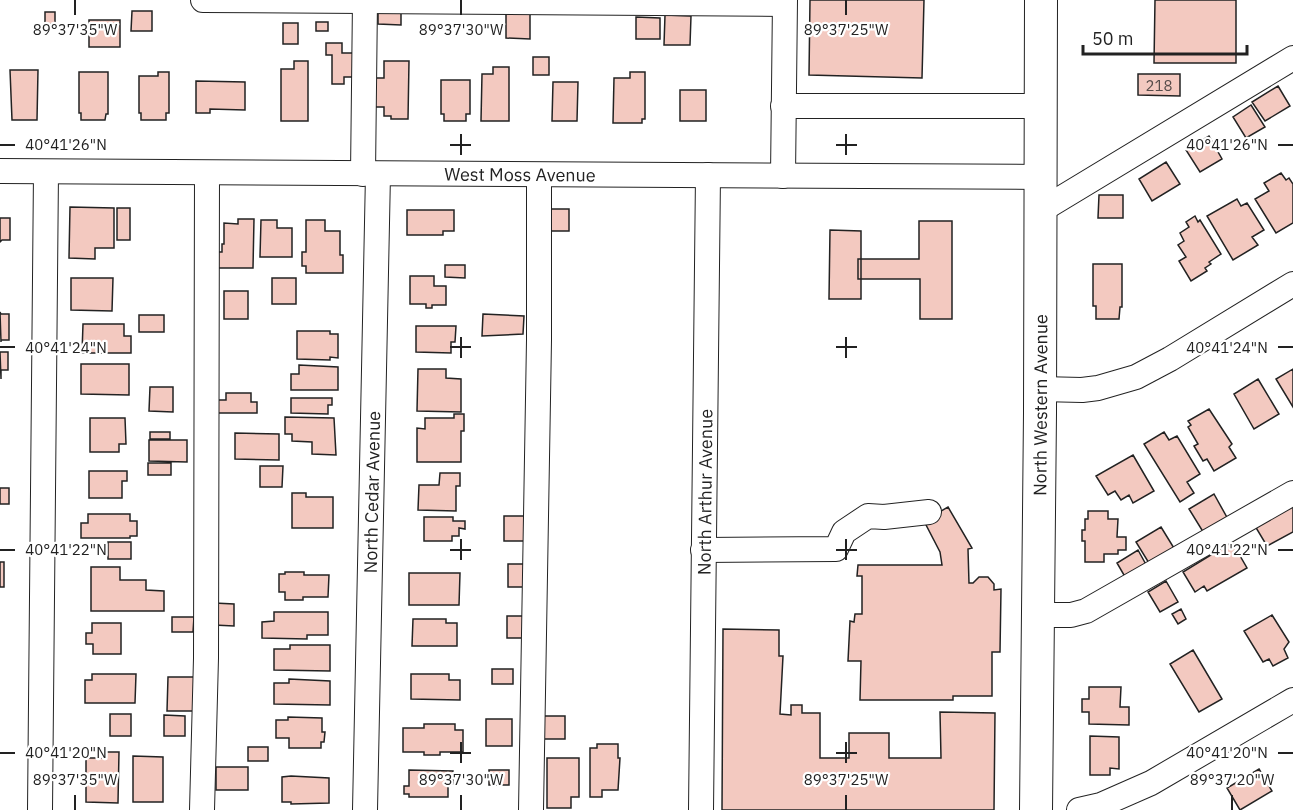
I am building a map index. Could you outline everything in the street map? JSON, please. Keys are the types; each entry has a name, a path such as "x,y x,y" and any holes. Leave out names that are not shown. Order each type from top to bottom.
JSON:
{"main road":[{"name":"North Western Avenue","path":"1036,810 1041,0"}],"street":[{"path":"203,0 790,1 792,106 783,176"},
{"name":"North Cedar Avenue","path":"365,0 370,174 365,810"},
{"path":"1040,211 1293,58"},
{"path":"792,106 1040,106"},
{"name":"West Moss Avenue","path":"0,171 1040,177"},
{"path":"40,810 46,172"},
{"path":"202,810 206,658 207,173"},
{"path":"531,810 539,340 538,175"},
{"name":"North Arthur Avenue","path":"701,810 708,343 708,175"},
{"path":"1040,389 1098,388 1136,377 1161,365 1293,284"},
{"path":"1038,615 1071,615 1086,611 1293,493"},
{"path":"704,550 836,549 844,532 868,516 884,517 929,512"},
{"path":"1079,810 1101,805 1151,783 1293,699"}],"building":[{"path":"810,0 924,0 922,78 809,75"},
{"path":"1155,0 1236,0 1236,63 1154,63"},
{"path":"132,11 152,11 152,31 131,31"},
{"path":"378,11 401,11 401,25 378,24"},
{"path":"45,12 55,12 55,24 45,24"},
{"path":"506,13 530,13 530,39 506,38"},
{"path":"665,15 691,16 690,45 664,45"},
{"path":"636,17 660,18 660,39 636,39"},
{"path":"89,20 120,20 120,47 89,47"},
{"path":"316,22 328,22 328,31 316,31"},
{"path":"283,23 298,23 298,44 283,44"},
{"path":"326,43 342,43 342,53 354,53 354,77 344,77 344,84 332,84 332,55 326,55"},
{"path":"533,57 549,57 549,75 533,75"},
{"path":"294,61 308,61 308,121 281,121 281,69 294,69"},
{"path":"384,61 409,61 408,119 391,119 391,116 384,116 384,107 375,107 375,78 384,78"},
{"path":"493,67 509,67 509,121 481,121 482,74 493,74"},
{"path":"10,70 38,70 37,120 12,120"},
{"path":"79,72 108,72 108,114 105,120 81,120"},
{"path":"158,72 169,72 169,113 166,113 166,120 141,120 139,76 158,76"},
{"path":"630,72 645,72 645,119 642,119 642,123 613,123 614,78 630,78"},
{"path":"1138,74 1180,74 1180,96 1138,95"},
{"path":"441,80 470,80 470,114 466,114 466,121 444,121 444,114 441,114"},
{"path":"196,81 245,82 245,110 210,109 210,113 196,113"},
{"path":"553,82 578,82 577,121 552,121"},
{"path":"1278,86 1290,106 1265,121 1252,102"},
{"path":"680,90 706,90 706,121 680,121"},
{"path":"1251,105 1265,127 1246,138 1233,117"},
{"path":"1209,136 1222,159 1200,172 1186,150"},
{"path":"1166,162 1180,184 1152,201 1139,179"},
{"path":"1281,173 1293,184 1293,223 1276,233 1255,199 1269,191 1264,183"},
{"path":"1099,195 1123,195 1123,218 1098,218"},
{"path":"1237,199 1241,206 1247,203 1264,230 1252,237 1258,245 1233,260 1207,216"},
{"path":"70,207 114,208 114,248 95,248 95,259 69,258"},
{"path":"117,208 130,208 130,240 117,240"},
{"path":"548,209 569,209 569,231 548,231"},
{"path":"407,210 454,210 454,231 443,231 443,235 407,235"},
{"path":"1195,216 1198,222 1200,220 1221,254 1209,262 1211,264 1205,268 1207,271 1191,281 1179,261 1186,257 1178,245 1184,241 1180,233 1189,227 1186,222"},
{"path":"0,218 10,218 10,240 0,242"},
{"path":"238,219 254,219 253,268 217,268 217,252 222,252 222,244 224,244 224,223 238,224"},
{"path":"261,220 277,220 277,228 292,228 292,257 260,257"},
{"path":"306,220 325,220 325,231 340,231 343,273 306,273 306,266 302,266 302,252 306,252"},
{"path":"919,221 952,221 952,319 920,319 920,279 858,279 858,259 919,259"},
{"path":"830,230 861,231 861,299 829,299"},
{"path":"1093,264 1122,264 1122,307 1120,307 1119,319 1096,319 1096,306 1093,306"},
{"path":"445,265 465,265 465,278 445,277"},
{"path":"410,276 434,276 434,286 446,286 446,305 432,305 432,308 426,308 426,304 410,304"},
{"path":"71,278 113,278 112,311 71,310"},
{"path":"272,278 296,278 296,304 272,304"},
{"path":"224,291 248,291 248,319 224,319"},
{"path":"0,312 9,314 9,340 1,340 1,342"},
{"path":"483,314 524,316 523,334 482,336"},
{"path":"139,315 164,315 164,332 139,332"},
{"path":"83,324 124,324 124,336 131,336 131,353 82,353"},
{"path":"416,326 456,326 455,342 451,342 451,353 416,352"},
{"path":"297,331 330,331 330,334 338,334 338,358 330,357 330,360 297,359"},
{"path":"0,352 8,352 8,370 1,370 1,379"},
{"path":"81,364 129,364 129,395 81,394"},
{"path":"299,365 338,367 338,390 291,390 291,374 299,374"},
{"path":"418,369 446,369 446,378 461,379 461,412 417,411"},
{"path":"1293,369 1293,407 1276,379"},
{"path":"1258,379 1279,414 1254,429 1234,394"},
{"path":"150,387 173,387 173,412 149,411"},
{"path":"226,393 251,393 251,402 257,402 257,413 217,413 217,400 226,400"},
{"path":"291,398 332,398 332,405 328,405 328,414 291,413"},
{"path":"1209,409 1232,444 1229,447 1236,458 1214,471 1207,459 1203,461 1194,446 1198,444 1188,427 1191,425 1188,421"},
{"path":"454,414 464,414 464,431 461,431 461,462 417,462 417,428 425,429 425,418 454,418"},
{"path":"285,417 334,418 336,455 312,454 312,442 292,441 292,434 285,434"},
{"path":"90,418 125,418 126,444 119,444 119,452 90,452"},
{"path":"150,432 170,432 170,439 150,439"},
{"path":"1164,432 1169,440 1177,436 1200,474 1187,482 1194,493 1180,502 1144,444"},
{"path":"235,433 279,434 279,460 235,459"},
{"path":"149,440 187,440 187,462 149,461"},
{"path":"1133,455 1154,491 1133,503 1129,495 1121,500 1115,491 1108,495 1096,476"},
{"path":"148,463 171,463 171,475 148,475"},
{"path":"260,466 283,466 282,487 260,487"},
{"path":"89,471 127,471 127,481 122,481 122,498 89,498"},
{"path":"440,473 460,473 460,486 456,486 456,511 418,510 419,485 439,485"},
{"path":"0,488 9,488 9,504 0,504"},
{"path":"292,493 306,493 306,497 333,497 333,528 292,528"},
{"path":"1214,494 1229,521 1205,535 1189,509"},
{"path":"1293,504 1293,532 1267,546 1255,526"},
{"path":"948,507 972,548 968,549 969,583 973,583 979,577 988,577 994,584 994,590 1001,589 1000,652 992,652 992,696 953,696 953,700 860,700 861,661 848,661 850,621 854,622 855,614 862,614 862,576 857,576 858,565 942,565 940,552 924,521"},
{"path":"1088,511 1108,511 1108,519 1118,519 1117,537 1126,537 1126,550 1118,550 1118,554 1104,554 1104,562 1085,562 1085,541 1082,541 1082,530 1085,530"},
{"path":"88,514 130,514 130,521 137,521 137,536 81,538 81,523 88,523"},
{"path":"504,516 532,516 532,541 504,541"},
{"path":"424,517 453,517 453,521 465,521 465,529 459,528 459,536 452,536 452,541 424,541"},
{"path":"1161,527 1177,553 1152,568 1136,542"},
{"path":"108,542 131,542 131,559 108,559"},
{"path":"1232,542 1247,568 1207,591 1204,586 1195,592 1183,572"},
{"path":"1138,550 1149,570 1128,582 1117,563"},
{"path":"0,562 4,562 4,587 0,587"},
{"path":"508,564 530,564 530,587 508,587"},
{"path":"91,567 120,567 120,580 146,580 146,590 164,591 164,611 91,611"},
{"path":"285,572 329,575 328,597 285,600 285,592 279,592 279,574 285,574"},
{"path":"409,573 460,573 459,605 409,605"},
{"path":"1166,581 1178,602 1160,612 1148,592"},
{"path":"214,603 234,604 234,626 214,625"},
{"path":"1181,609 1186,619 1178,624 1172,614"},
{"path":"274,612 328,612 328,635 307,635 307,639 262,638 262,622 274,621"},
{"path":"1272,615 1289,642 1284,649 1288,658 1273,666 1269,659 1263,662 1244,631"},
{"path":"507,616 530,616 529,638 507,638"},
{"path":"172,617 194,617 193,632 172,632"},
{"path":"413,619 446,619 446,623 457,623 457,646 412,646"},
{"path":"92,623 121,623 121,654 93,654 93,644 86,644 86,633 92,633"},
{"path":"723,629 779,630 779,656 783,656 780,714 791,715 791,705 802,705 802,713 820,713 820,758 849,758 849,733 889,733 889,758 941,758 940,712 995,713 994,810 722,810"},
{"path":"290,645 330,645 330,671 274,670 274,649 290,649"},
{"path":"1193,650 1222,699 1199,712 1170,664"},
{"path":"492,669 513,669 513,684 492,684"},
{"path":"92,674 136,674 135,703 85,703 85,680 92,680"},
{"path":"411,674 449,674 449,680 460,680 460,700 411,699"},
{"path":"168,677 197,677 196,711 167,711"},
{"path":"289,679 330,681 330,705 274,704 274,683 289,683"},
{"path":"1089,687 1121,687 1120,707 1129,707 1129,725 1089,724 1089,712 1082,712 1082,699 1089,699"},
{"path":"110,714 131,714 131,736 110,736"},
{"path":"164,715 185,716 185,736 164,736"},
{"path":"544,716 565,716 565,739 543,739"},
{"path":"288,717 322,718 322,732 325,732 321,748 289,748 289,738 276,738 276,720 288,720"},
{"path":"486,719 512,719 512,746 486,746"},
{"path":"424,724 455,724 455,730 463,730 463,752 424,755 424,752 403,752 403,728 424,728"},
{"path":"1090,736 1119,737 1119,769 1110,768 1110,775 1090,775"},
{"path":"597,744 618,744 618,758 620,758 618,790 602,790 602,797 590,797 590,748 597,748"},
{"path":"248,747 268,747 268,761 248,761"},
{"path":"101,752 119,752 118,803 86,802 86,758 101,758"},
{"path":"133,756 163,757 163,802 133,802"},
{"path":"547,758 579,758 579,797 571,797 571,808 547,808"},
{"path":"216,767 248,767 248,790 216,790"},
{"path":"1259,769 1272,791 1240,810 1227,788"},
{"path":"409,770 453,771 453,784 448,784 448,797 409,797 409,794 404,794 404,786 409,786"},
{"path":"489,770 509,770 509,785 489,785"},
{"path":"282,777 329,778 329,803 291,804 291,802 282,802"}]}
